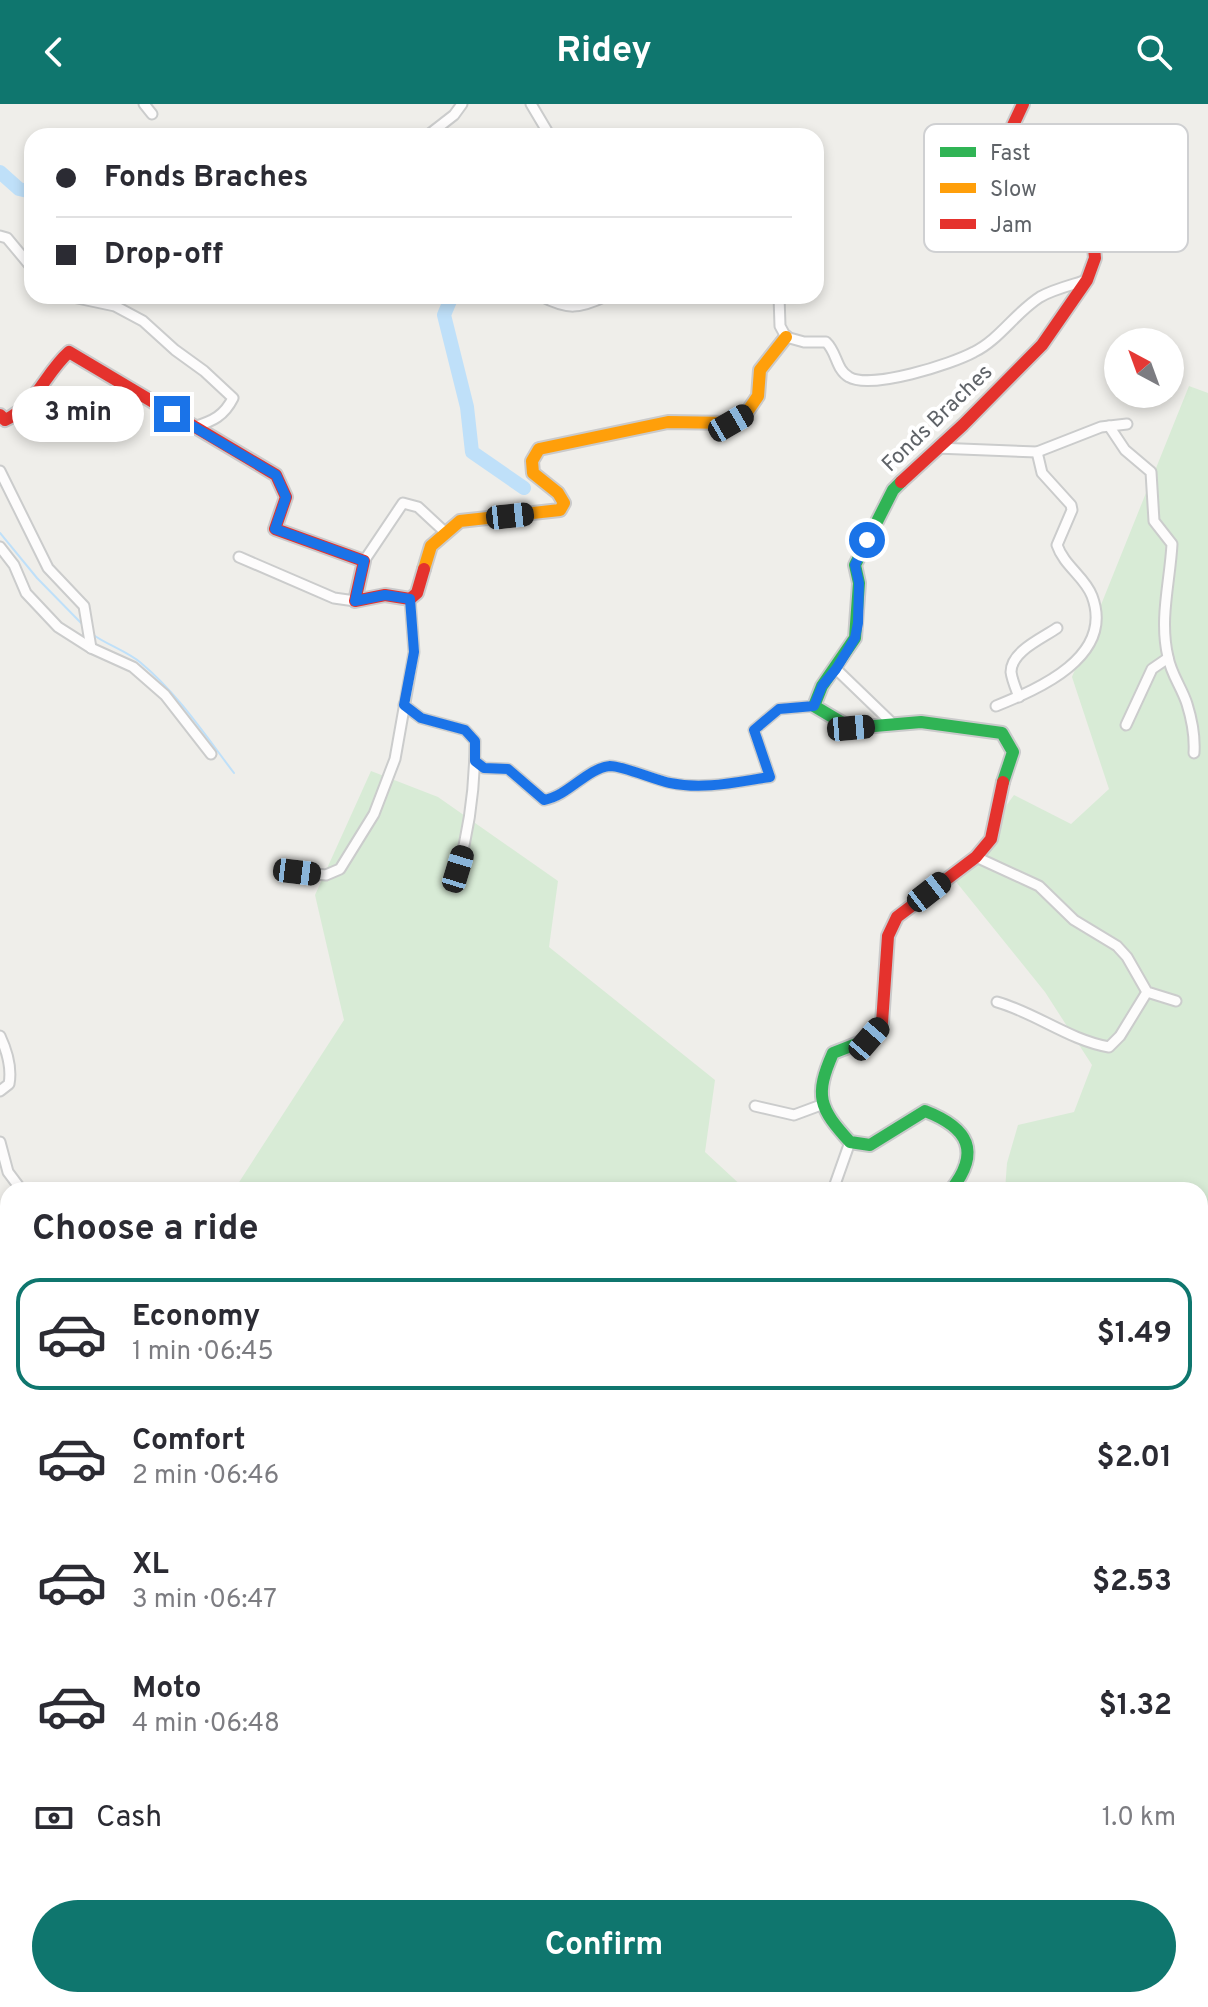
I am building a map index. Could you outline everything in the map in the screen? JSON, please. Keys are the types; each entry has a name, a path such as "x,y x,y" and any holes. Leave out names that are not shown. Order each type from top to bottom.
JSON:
{"street":[{"path":"144,104 152,114"},
{"path":"437,128 462,104"},
{"path":"531,104 545,128"},
{"name":"Fonds Braches","path":"1014,124 1023,104"},
{"path":"0,236 7,238 24,258"},
{"name":"Fonds Braches","path":"814,706 822,686 855,638 859,583 855,565 893,490 1042,345 1087,280 1094,252"},
{"path":"779,304 780,326 786,337 804,342 826,342 832,347 839,367 853,379 868,381 906,376 976,352 1042,296 1087,280"},
{"path":"106,304 143,321 233,398 227,410 216,420 194,427"},
{"path":"556,304 561,307 590,304"},
{"path":"239,557 334,598 355,601 385,595 410,599 417,593 431,546 460,521 560,510 564,503 558,493 533,473 532,461 539,449 668,422 731,423 745,415 758,396 760,370 786,337"},
{"path":"0,415 5,420 18,415 29,405 52,369 69,352 276,475 286,497 275,529 364,561"},
{"path":"936,448 1037,452 1109,426 1127,424"},
{"path":"1109,426 1125,450 1151,472 1154,521 1172,544 1164,614 1168,658 1187,703 1195,738 1194,753"},
{"path":"996,706 1049,683 1071,665 1092,640 1095,611 1092,594 1062,559 1057,545 1072,510 1071,505 1042,473 1037,452"},
{"path":"0,471 48,568 84,606 91,648"},
{"path":"355,601 364,561 403,503 418,507 446,533"},
{"path":"0,547 14,565 26,593 58,627 91,648 133,667 165,695 211,754"},
{"path":"297,872 326,875 340,869 374,814 395,759 414,652 410,599"},
{"path":"1019,697 1011,671 1014,661 1026,648 1057,628"},
{"path":"1126,725 1152,669 1168,658"},
{"path":"836,669 893,724"},
{"path":"404,705 421,718 465,730 475,741 467,839 458,869"},
{"path":"475,761 484,768 508,769 544,800 559,797 578,781 610,766 700,788 770,777 754,730 779,709 814,706 851,728 921,722 1002,733 1013,752 991,839 976,857 897,917 888,936 882,1023 869,1039 833,1053 818,1093 821,1105 850,1142 870,1145 925,1111 939,1115 950,1123 969,1152 963,1175 957,1182"},
{"path":"976,857 1039,886 1074,920 1117,946 1147,992 1176,1001"},
{"path":"997,1002 1018,1008 1058,1030 1109,1047 1120,1036 1147,992"},
{"path":"0,1036 7,1052 0,1099"},
{"path":"755,1106 794,1115 821,1105"},
{"path":"0,1142 8,1172 16,1182"},
{"path":"836,1182 850,1142"}],"green space":[{"path":"1189,386 1208,393 1208,1182 1006,1182 1007,1163 1018,1125 1074,1112 1092,1065 1045,992 953,878 1014,795 1071,824 1109,789 1072,677 1180,408 1184,408"},
{"path":"371,771 438,797 558,881 549,947 715,1080 705,1152 737,1182 239,1182 344,1020 315,895"}],"waterway":[{"path":"0,172 24,190"},
{"path":"449,304 444,315 467,407 472,452 524,488"},
{"path":"0,533 37,578 84,626"},
{"path":"92,634 135,659 154,675 190,715 234,773"}],"traffic: fast":[{"path":"901,482 893,490 855,565 859,583 855,638 822,686 814,706 851,728 921,722 1002,733 1013,752 1003,782"},
{"path":"872,1035 833,1053 823,1080 826,1110 850,1142 870,1145 925,1111 940,1118 952,1125 966,1143 966,1164 956,1182"}],"traffic: slow":[{"path":"424,569 431,546 460,521 560,510 564,503 558,493 533,473 532,461 539,449 668,422 731,423 745,415 758,396 760,370 786,337"}],"traffic: jam":[{"path":"1014,124 1023,104"},
{"path":"901,482 1042,345 1087,280 1094,252"},
{"path":"0,415 5,420 25,406 69,352 276,475 286,497 275,529 364,561 355,601 385,595 410,599 417,593 424,569"},
{"path":"872,1035 882,1023 888,936 897,917 976,857 991,839 1003,782"}],"route":[{"path":"172,414 276,475 286,497 275,529 364,561 355,601 385,595 410,599 414,652 404,705 421,718 465,730 475,741 475,761 484,768 508,769 544,800 559,797 578,781 610,766 700,788 770,777 754,730 779,709 814,706 822,686 855,638 859,583 855,565 867,540"}]}
